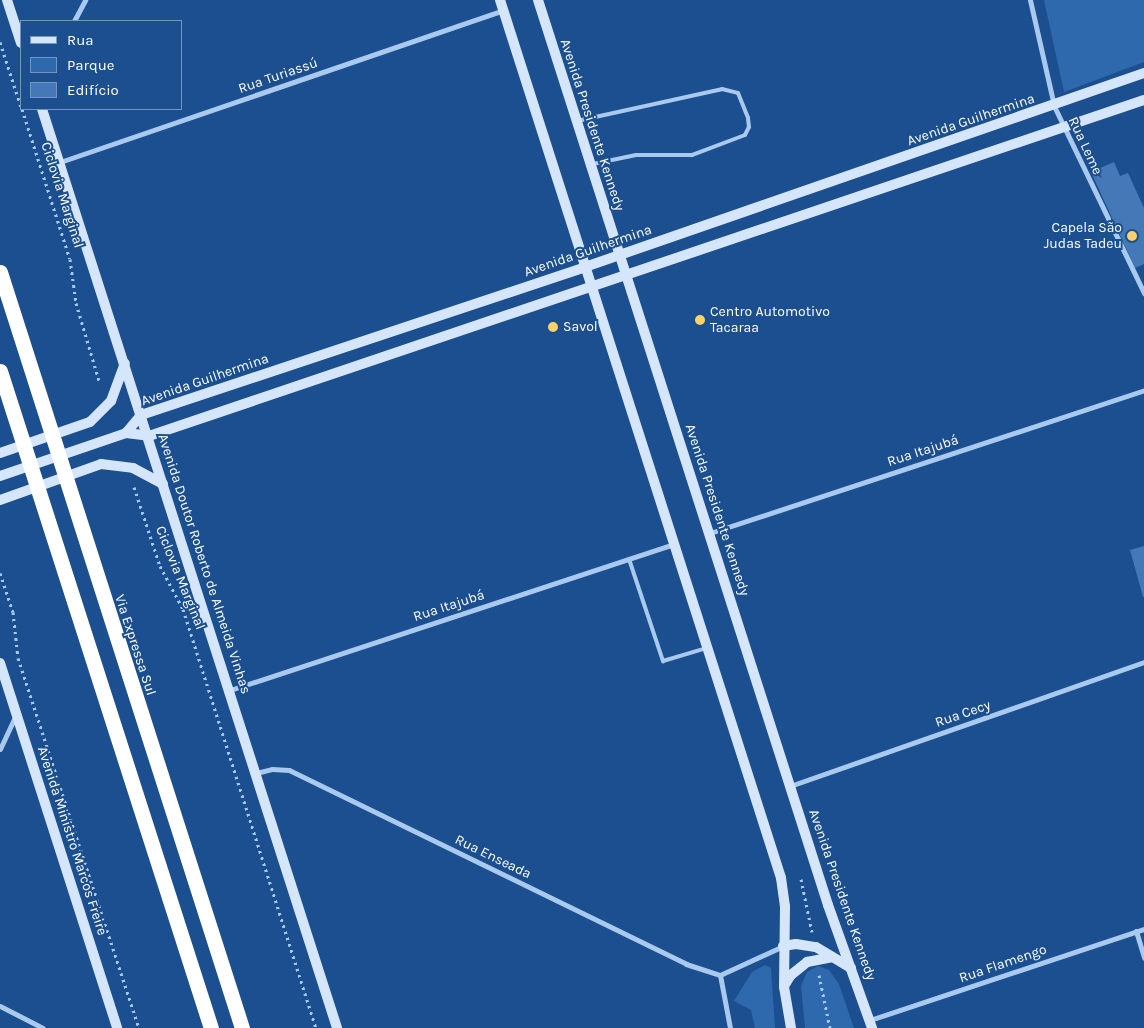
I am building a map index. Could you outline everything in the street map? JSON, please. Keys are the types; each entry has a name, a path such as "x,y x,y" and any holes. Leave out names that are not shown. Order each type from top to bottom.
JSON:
{"highway":[{"name":"Via Expressa Sul","path":"0,272 242,1028"},
{"path":"0,371 211,1028"}],"main road":[{"path":"7,0 20,40"},
{"name":"Avenida Presidente Kennedy","path":"538,0 790,786 871,1024"},
{"path":"502,5 781,878 785,906 783,946 784,987 791,1028"},
{"name":"Avenida Guilhermina","path":"126,434 142,415 619,255 1054,106 1144,73"},
{"path":"0,476 126,434 149,436 1144,100"},
{"name":"Avenida Doutor Roberto de Almeida Vinhas","path":"42,110 149,436 337,1028"},
{"path":"0,453 82,427 111,401 125,363"},
{"path":"0,500 101,464 133,468 163,484"},
{"name":"Avenida Ministro Marcos Freire","path":"0,663 117,1028"},
{"path":"783,946 805,944 852,968"},
{"path":"784,987 791,975 807,962 832,957"}],"street":[{"path":"75,20 85,0"},
{"name":"Rua Leme","path":"1030,0 1054,106 1144,293"},
{"name":"Rua Turiassú","path":"60,162 502,5"},
{"name":"Rua Itajubá","path":"710,533 1144,390"},
{"name":"Rua Itajubá","path":"230,690 674,544"},
{"name":"Rua Cecy","path":"790,786 1144,662"},
{"path":"0,749 17,715"},
{"name":"Rua Enseada","path":"256,773 272,769 289,770 686,964 720,975"},
{"name":"Rua Flamengo","path":"871,1024 1144,929"},
{"path":"1136,932 1144,958"},
{"path":"730,1028 720,975 783,946"},
{"path":"0,1006 43,1028"}],"lane":[{"path":"577,121 722,89 738,93 748,118 749,127 745,135 692,155 636,155 590,165"},
{"path":"629,559 663,661 707,648"}],"path":[{"name":"Ciclovia Marginal","path":"0,42 20,102"},
{"name":"Ciclovia Marginal","path":"23,110 70,259 76,303 100,384 111,401"},
{"name":"Ciclovia Marginal","path":"133,468 133,484 160,566 183,609 316,1028"},
{"path":"0,573 13,612 18,658 139,1028"}],"green space":[{"path":"1044,0 1144,0 1144,62 1064,92"},
{"path":"765,965 771,968 775,1028 755,1028 751,1010 734,1001 752,972"},
{"path":"818,966 829,970 839,984 854,1028 805,1028 801,986 807,972"}],"building":[{"name":"Capela São Judas Tadeu","path":"1114,162 1120,176 1128,173 1144,208 1144,264 1135,268 1091,172"},
{"path":"1144,546 1144,597 1143,597 1130,550"}],"place":[{"name":"Capela São Judas Tadeu","path":"1132,236"},
{"name":"Centro Automotivo Tacaraa","path":"700,320"},
{"name":"Savol","path":"553,327"}]}
